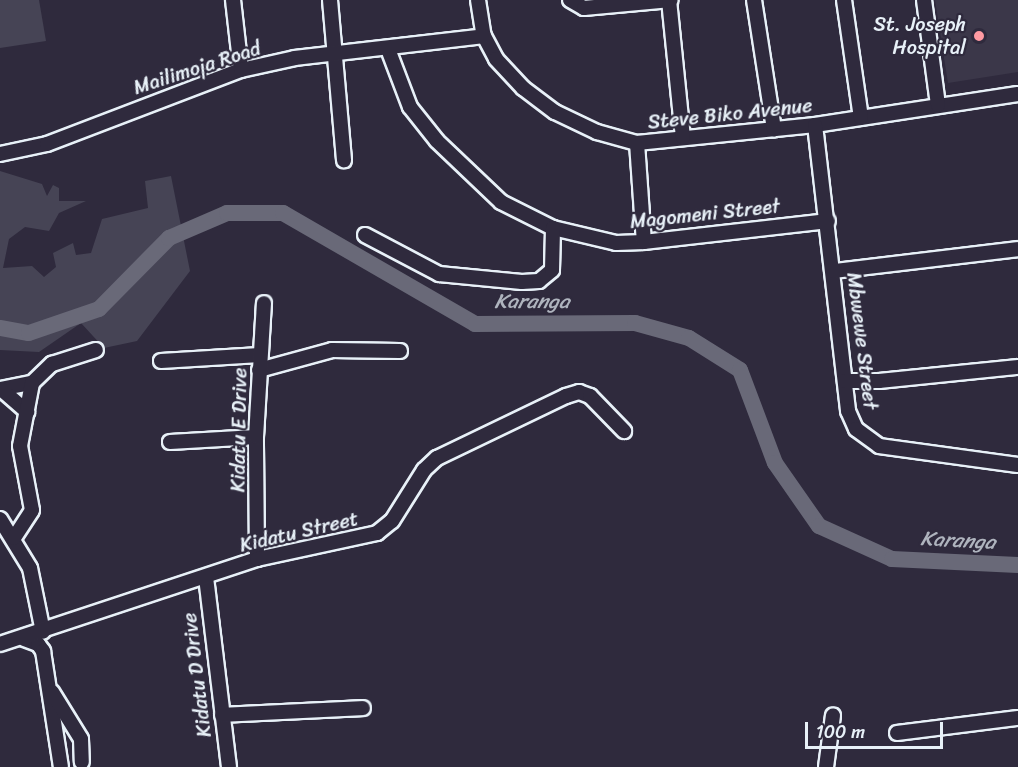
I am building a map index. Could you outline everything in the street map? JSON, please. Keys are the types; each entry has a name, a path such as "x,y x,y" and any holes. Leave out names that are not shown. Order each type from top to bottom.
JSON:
{"street":[{"path":"233,0 242,70"},
{"path":"330,0 344,160"},
{"name":"Steve Biko Avenue","path":"478,0 484,36 496,59 509,74 555,112 597,132 637,143 815,125 1018,94"},
{"path":"570,0 584,8 670,0 683,137"},
{"path":"754,0 774,129"},
{"path":"844,0 861,118"},
{"path":"924,0 938,105"},
{"name":"Mailimoja Road","path":"0,154 47,144 242,70 333,53 388,49 484,36"},
{"name":"Magomeni Street","path":"388,49 410,107 470,177 501,202 553,228 616,243 644,242 828,221"},
{"name":"Mbwewe Street","path":"815,125 834,271 848,411 856,429 879,446 1018,465"},
{"path":"637,143 644,242"},
{"path":"364,235 439,274 522,282 539,281 552,270 553,228"},
{"path":"834,271 1018,249"},
{"name":"Kidatu E Drive","path":"257,559 256,437 264,303"},
{"path":"1,389 32,382 52,364 96,350"},
{"path":"259,370 332,351 400,351"},
{"path":"161,361 260,355"},
{"path":"844,381 879,381 1018,367"},
{"path":"14,538 32,510 20,446 32,382"},
{"path":"1,389 27,412"},
{"name":"Kidatu Street","path":"0,644 24,639 257,559 377,533 392,521 424,470 437,458 566,396 579,392 590,396 624,431"},
{"path":"170,442 256,437"},
{"path":"0,519 14,538 34,582 43,632"},
{"name":"Kidatu D Drive","path":"206,577 229,767"},
{"path":"24,639 38,644 43,651 62,767"},
{"path":"49,687 81,739 82,762"},
{"path":"222,715 363,708"},
{"path":"826,767 833,715"},
{"path":"897,733 1018,718"}],"shaded area":[{"path":"0,0 39,0 46,41 0,48"},
{"name":"St. Joseph Hospital","path":"935,0 1018,0 1018,72 948,83"},
{"path":"0,171 42,184 47,196 53,185 59,188 59,201 86,201 59,213 49,231 25,227 9,239 3,268 32,266 44,277 56,267 53,253 73,243 76,255 91,253 102,219 148,208 145,181 171,176 190,271 137,341 104,348 81,323 39,352 0,350"}],"waterway":[{"name":"Karanga","path":"0,328 29,333 99,309 169,238 227,213 283,213 475,324 635,323 689,338 740,370 775,463 819,526 892,559 1018,565"}],"place":[{"name":"St. Joseph Hospital","path":"979,36"}]}
